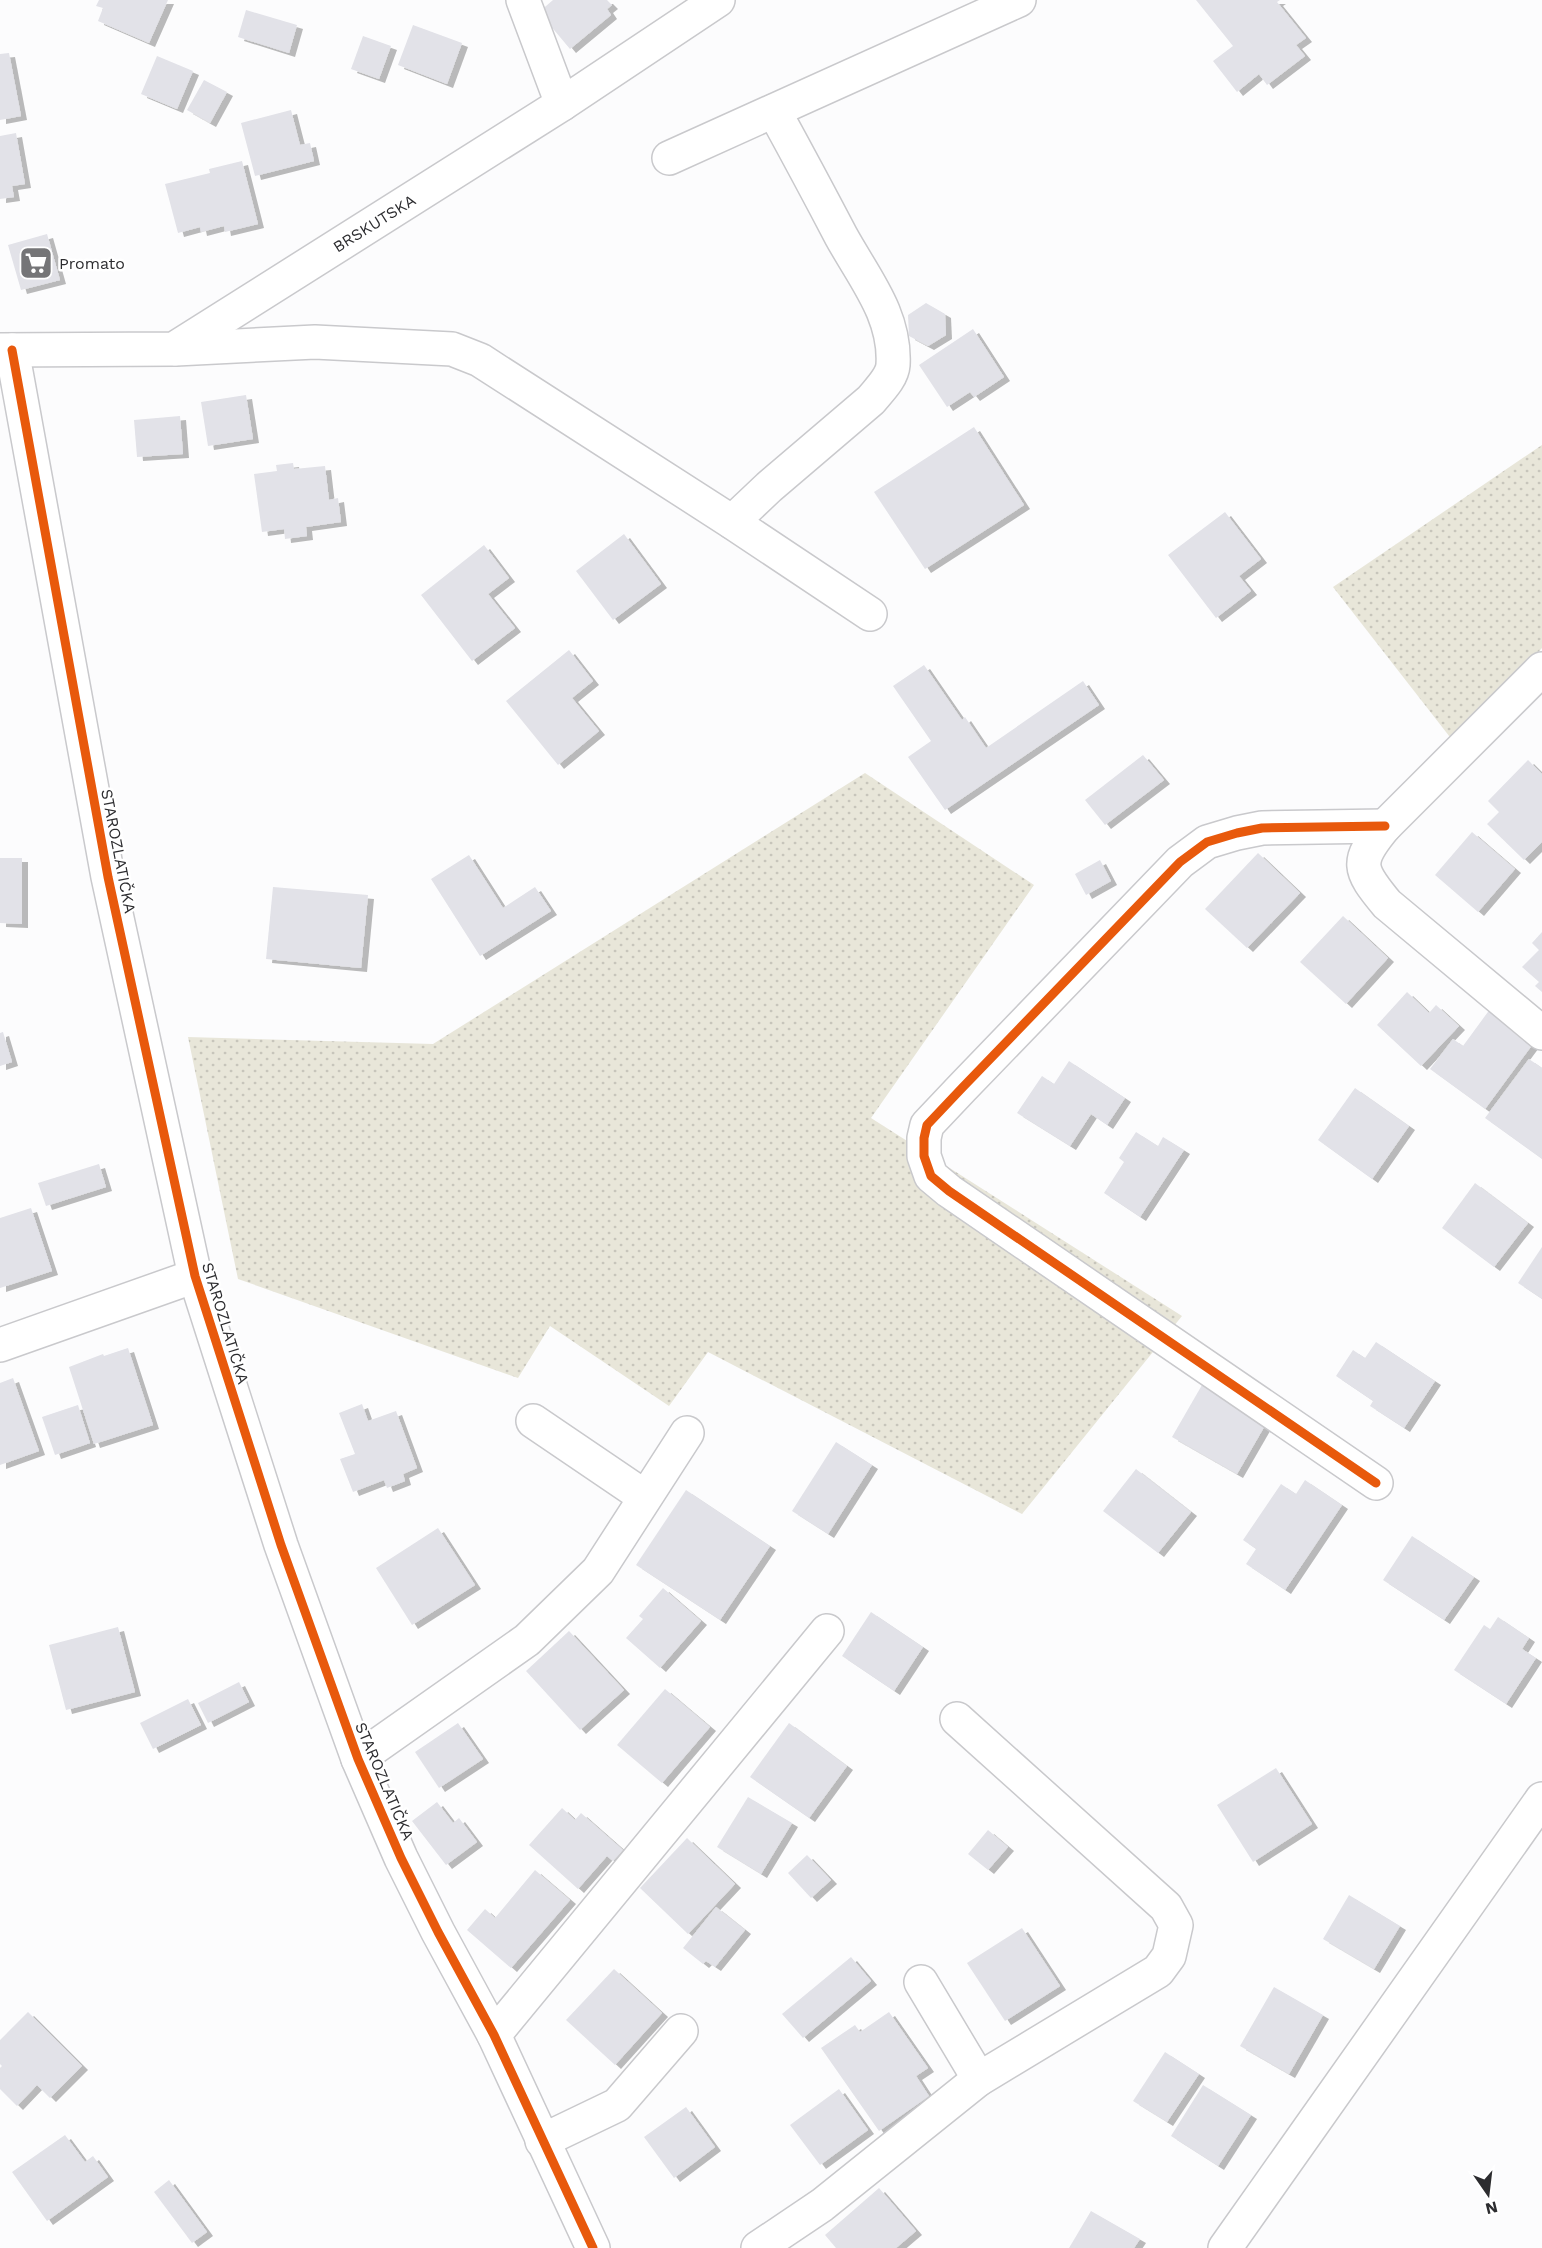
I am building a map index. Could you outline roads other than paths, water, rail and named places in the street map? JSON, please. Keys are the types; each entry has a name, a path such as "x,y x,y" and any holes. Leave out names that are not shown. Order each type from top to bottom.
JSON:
{"street":[{"path":"523,0 561,104"},
{"name":"BRSKUTSKA","path":"174,349 561,104 718,0"},
{"path":"669,158 1019,0"},
{"path":"732,522 769,487 871,400 885,384 893,368 891,332 879,298 849,250 774,111"},
{"path":"6,350 174,349 315,342 452,349 480,360 870,614"},
{"name":"STAROZLATIČKA","path":"6,350 108,877 195,1276 281,1545 358,1759 407,1869 494,2035 593,2248"},
{"path":"1542,669 1385,826 1367,848 1364,864 1368,881 1387,904 1542,1033"},
{"path":"1376,1483 949,1191 931,1176 924,1156 924,1138 927,1125 970,1080 1180,862 1207,842 1263,828 1385,826"},
{"path":"0,1345 195,1276"},
{"path":"533,1421 645,1497"},
{"path":"358,1759 527,1640 598,1571 687,1433"},
{"path":"494,2035 827,1631"},
{"path":"758,2248 822,2205 979,2079 1158,1971 1169,1956 1176,1925 1166,1907 957,1719"},
{"path":"1225,2248 1542,1799"},
{"path":"921,1982 979,2079"},
{"path":"542,2141 617,2105 681,2031"}],"place":[{"name":"Promato","path":"36,263"}]}
